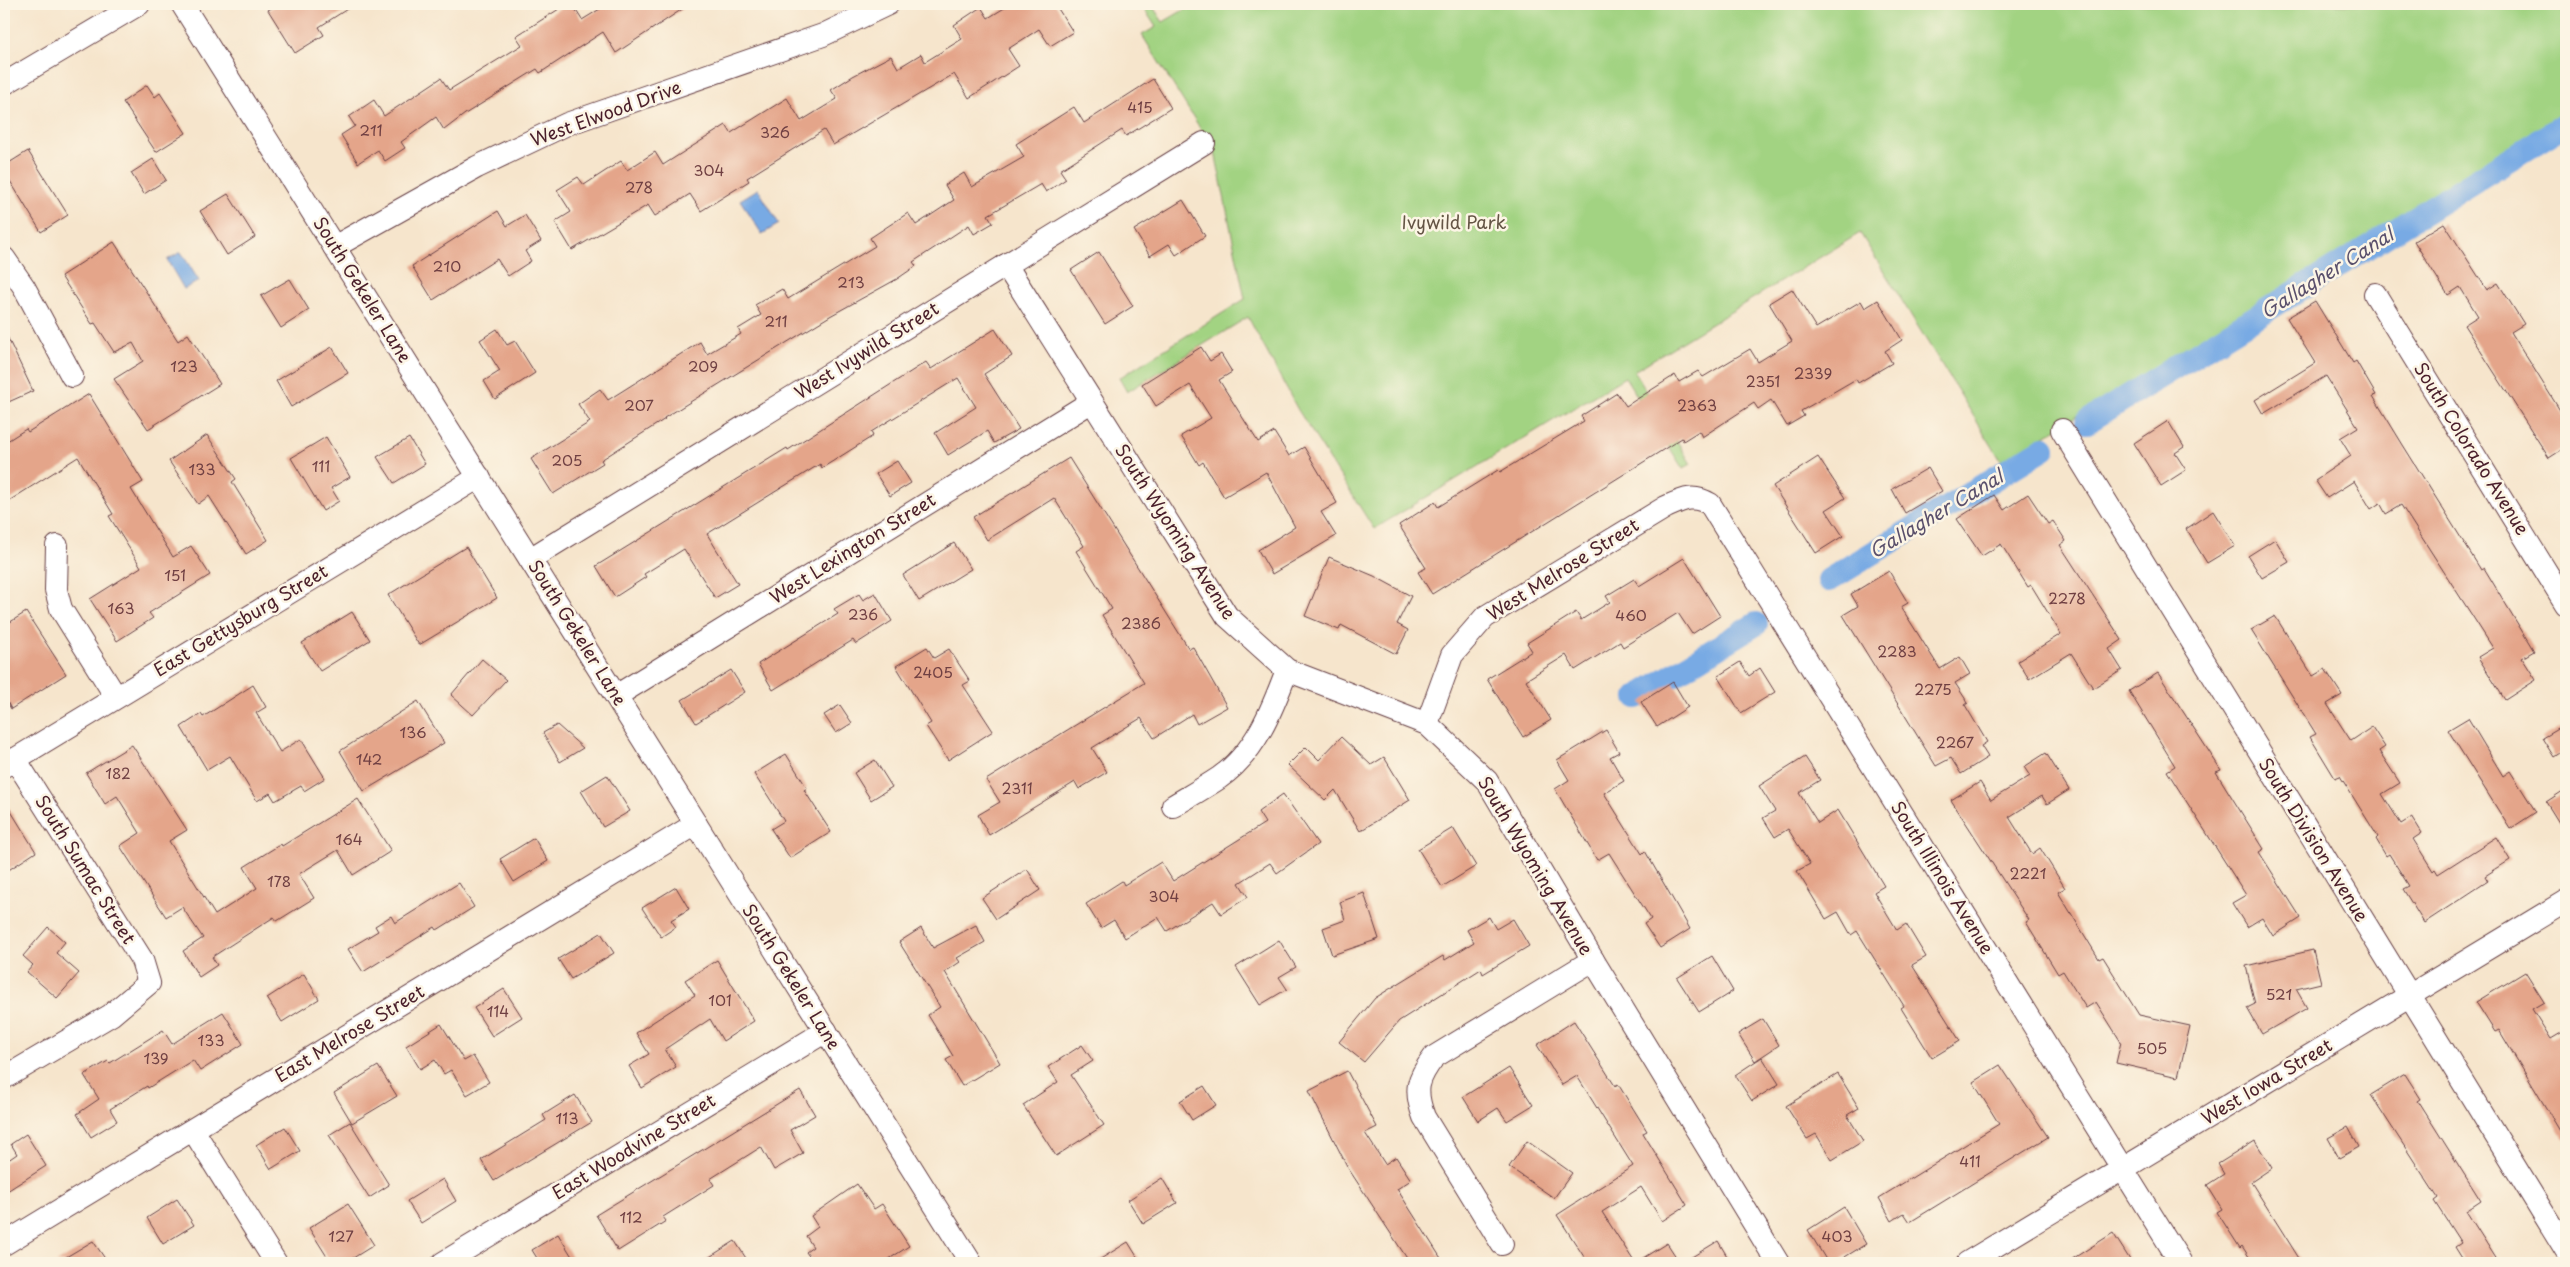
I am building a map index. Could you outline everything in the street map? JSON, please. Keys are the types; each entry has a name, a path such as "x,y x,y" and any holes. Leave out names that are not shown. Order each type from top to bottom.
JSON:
{"street":[{"path":"4,84 139,4"},
{"name":"South Gekeler Lane","path":"182,4 971,1263"},
{"name":"West Elwood Drive","path":"334,247 477,167 568,124 823,35 888,4"},
{"name":"West Ivywild Street","path":"530,560 1204,143"},
{"path":"4,258 24,287 72,376"},
{"name":"South Wyoming Avenue","path":"1006,265 1227,616 1287,670 1427,724 1487,781 1593,960 1778,1263"},
{"name":"South Colorado Avenue","path":"2375,294 2566,604"},
{"name":"West Lexington Street","path":"616,696 1091,402"},
{"name":"South Division Avenue","path":"2062,430 2566,1250"},
{"name":"East Gettysburg Street","path":"9,763 479,477"},
{"name":"West Melrose Street","path":"1427,724 1452,655 1485,617 1666,506 1698,497"},
{"name":"South Illinois Avenue","path":"1698,497 1710,504 2181,1263"},
{"path":"56,546 56,590 61,609 116,697"},
{"path":"1173,806 1220,777 1248,750 1269,717 1287,670"},
{"name":"South Sumac Street","path":"4,1078 111,1015 149,984 142,960 9,763"},
{"name":"East Melrose Street","path":"4,1244 696,824"},
{"name":"West Iowa Street","path":"1967,1263 2566,901"},
{"path":"1502,1244 1424,1117 1418,1100 1418,1085 1424,1070 1434,1057 1593,960"},
{"name":"East Woodvine Street","path":"443,1263 826,1031"},
{"path":"193,1130 276,1263"}],"green space":[{"name":"Ivywild Park","path":"1141,4 1151,4 1163,22 1194,4 2562,4 2566,10 2566,115 2002,462 1860,233 1634,371 1691,464 1683,469 1625,377 1374,529 1298,410 1248,317 1127,392 1119,378 1245,299 1215,152 1142,35 1156,27"}],"water":[{"path":"758,189 779,224 762,234 740,200"},
{"path":"181,252 199,281 184,289 167,260"}],"building":[{"path":"278,4 355,4 319,27 324,35 295,53 268,10"},
{"path":"567,4 572,4 582,20 608,4 690,4 616,53 603,32 540,73 537,69 465,114 444,130 436,117 401,142 405,148 385,161 378,150 358,163 341,135 355,126 349,117 374,100 384,116 441,78 449,90 522,45 516,36"},
{"path":"1011,4 1055,4 1073,32 1050,46 1039,29 1008,49 1019,66 969,98 954,74 833,145 824,130 747,178 749,181 701,211 690,194 655,216 648,205 572,250 555,222 571,212 557,190 578,177 584,185 621,161 627,170 655,152 663,165 726,125 731,133 787,98 801,121 837,99 831,90 853,76 891,56 898,68 921,54 925,62 962,39 954,25 981,7 988,18"},
{"path":"1153,79 1171,108 1126,136 1122,130 1060,170 1066,179 1046,192 1041,184 988,215 993,223 974,234 969,225 913,262 916,266 897,279 830,316 664,418 601,460 603,463 553,494 531,459 590,422 578,404 600,389 608,400 700,342 707,354 741,334 738,329 761,315 755,305 782,289 788,299 875,246 870,238 908,213 916,225 954,200 945,185 964,173 972,187 1024,157 1016,144 1074,107 1084,123"},
{"path":"147,85 155,97 160,93 186,133 156,152 123,102"},
{"path":"28,151 68,215 41,232 4,171 4,166"},
{"path":"153,159 166,180 144,194 131,173"},
{"path":"228,194 255,237 227,255 200,211"},
{"path":"1183,200 1205,236 1176,255 1169,244 1150,256 1134,230"},
{"path":"498,211 507,226 525,215 541,241 525,251 531,261 508,276 497,259 433,300 412,266"},
{"path":"2444,223 2487,290 2498,283 2524,324 2511,332 2566,420 2566,447 2549,458 2464,325 2478,316 2460,287 2448,295 2414,241"},
{"path":"114,242 178,341 188,334 220,384 148,429 114,379 143,361 133,343 114,352 95,323 92,324 61,276"},
{"path":"1099,252 1133,306 1105,324 1071,270"},
{"path":"290,279 309,310 281,328 261,296"},
{"path":"1792,289 1816,328 1861,301 1865,308 1878,300 1902,340 1885,351 1892,363 1858,383 1856,379 1801,411 1804,416 1787,426 1771,400 1758,409 1754,403 1702,437 1699,431 1683,441 1682,438 1432,594 1418,572 1426,568 1399,525 1435,502 1438,507 1498,470 1500,472 1584,421 1581,416 1617,393 1626,406 1675,375 1679,382 1698,371 1703,377 1750,349 1758,362 1792,341 1769,303"},
{"path":"2315,301 2353,363 2356,361 2376,395 2373,396 2403,445 2481,570 2484,568 2534,651 2522,658 2536,680 2505,700 2478,657 2493,648 2401,505 2386,514 2380,503 2371,509 2354,481 2327,498 2315,480 2351,456 2340,438 2358,427 2326,376 2263,414 2255,400 2315,363 2287,318"},
{"path":"497,329 507,345 515,341 535,373 495,399 484,381 500,371 480,340"},
{"path":"995,329 1012,356 984,374 1019,429 994,443 987,431 948,455 935,433 976,407 958,378 871,432 873,436 822,468 820,464 707,534 738,584 715,598 684,549 644,574 646,577 615,597 596,566 787,448 788,450 926,362 931,369"},
{"path":"4,330 33,391 4,404"},
{"path":"332,347 348,373 291,407 276,381"},
{"path":"1201,347 1210,361 1221,354 1232,372 1219,380 1258,442 1274,432 1289,456 1304,447 1337,503 1321,512 1336,536 1272,574 1258,550 1295,527 1266,472 1224,497 1203,462 1199,465 1181,436 1211,418 1190,385 1156,406 1142,384"},
{"path":"89,394 143,482 131,489 173,557 191,546 210,575 149,613 153,618 117,641 90,599 141,567 109,516 113,514 78,457 4,504 4,443 26,429 28,432"},
{"path":"2168,421 2184,447 2175,453 2186,470 2161,486 2134,443"},
{"path":"207,435 236,479 232,482 268,540 246,554 209,496 198,504 169,461"},
{"path":"326,437 350,477 331,488 339,501 323,511 291,458"},
{"path":"409,438 425,464 394,483 377,457"},
{"path":"1818,457 1845,498 1826,510 1843,536 1816,553 1773,486"},
{"path":"1069,458 1189,649 1193,647 1227,707 1197,724 1192,714 1154,738 1141,718 1092,748 1107,772 1079,789 1075,782 989,835 978,815 1000,802 986,780 1144,683 1102,615 1112,609 1076,551 1084,546 1054,498 987,540 973,517"},
{"path":"897,461 911,483 890,496 876,474"},
{"path":"1928,468 1942,491 1905,513 1892,489"},
{"path":"2028,494 2048,524 2053,521 2066,541 2060,545 2122,640 2109,649 2122,670 2093,688 2071,653 2029,679 2018,661 2061,634 2031,585 2028,587 2001,544 1982,556 1957,519 1994,495 2004,510"},
{"path":"2213,511 2235,546 2207,563 2186,529"},
{"path":"2275,539 2289,562 2262,578 2248,556"},
{"path":"954,543 971,569 919,601 903,575"},
{"path":"466,547 497,598 419,645 388,595"},
{"path":"1329,557 1374,576 1411,596 1397,624 1408,630 1396,654 1341,625 1339,630 1305,616"},
{"path":"1684,558 1720,616 1692,634 1678,613 1623,647 1620,642 1575,670 1566,655 1526,680 1551,720 1523,737 1487,679 1532,651 1527,643 1576,612 1581,620 1610,602 1606,596 1634,579 1639,586"},
{"path":"1889,571 1908,603 1901,607 1940,669 1960,657 1970,674 1955,683 1968,703 1965,705 1987,742 1981,746 1988,757 1961,774 1951,758 1936,766 1843,615 1858,606 1851,594"},
{"path":"875,593 892,621 856,644 853,640 773,690 758,664 838,614 834,609 859,594 863,600"},
{"path":"26,612 66,674 11,709 4,696 4,626"},
{"path":"352,612 370,640 320,671 302,643"},
{"path":"2275,616 2313,676 2325,669 2342,695 2327,704 2351,741 2372,727 2385,747 2379,751 2400,783 2382,794 2401,824 2412,817 2422,833 2413,839 2433,871 2435,869 2438,874 2496,837 2510,860 2485,876 2488,881 2424,923 2403,889 2409,886 2389,854 2386,856 2376,839 2378,837 2340,776 2335,778 2310,737 2316,734 2251,630"},
{"path":"927,647 934,658 949,649 970,681 963,685 993,731 948,760 926,726 931,723 896,666"},
{"path":"482,659 506,680 473,715 451,695"},
{"path":"1740,662 1749,676 1760,668 1775,692 1741,713 1718,676"},
{"path":"731,670 745,692 696,723 682,700"},
{"path":"2158,673 2221,770 2216,772 2264,849 2259,852 2301,918 2273,936 2262,918 2247,927 2232,903 2246,895 2167,771 2175,766 2129,691"},
{"path":"1673,682 1688,707 1657,727 1641,702"},
{"path":"253,685 266,707 256,713 280,752 301,739 325,778 304,791 301,786 275,801 270,793 257,801 230,756 207,770 181,727 201,714 203,717"},
{"path":"418,701 444,743 364,791 340,751"},
{"path":"840,705 852,723 836,733 824,715"},
{"path":"2468,718 2503,776 2510,771 2536,812 2510,829 2448,730"},
{"path":"2566,724 2566,749 2554,757 2542,738"},
{"path":"557,725 583,748 560,762 543,733"},
{"path":"1606,730 1619,752 1610,757 1624,781 1604,793 1642,854 1645,851 1690,929 1660,948 1644,924 1651,919 1609,853 1597,860 1555,789 1569,780 1557,760"},
{"path":"1341,737 1371,765 1384,757 1410,800 1360,831 1335,790 1325,800 1288,765 1306,747 1319,760"},
{"path":"132,745 187,830 169,841 215,915 257,888 244,867 358,799 391,851 353,875 338,850 299,874 314,898 277,921 274,917 212,957 217,965 199,977 183,951 203,938 182,907 166,917 120,846 140,833 117,796 105,804 86,773"},
{"path":"2046,753 2069,790 2047,804 2042,796 2009,817 2032,854 2040,848 2065,888 2058,892 2099,959 2103,957 2139,1015 2190,1026 2178,1077 2116,1063 2121,1042 2096,1002 2086,1008 2063,971 2058,974 2026,922 2029,920 1951,800 1980,782 1991,800 2030,776 2024,767"},
{"path":"786,754 807,788 804,790 831,832 790,858 771,829 784,821 754,774"},
{"path":"1805,757 1820,780 1799,793 1818,823 1838,810 1884,886 1874,892 1897,930 1906,924 1926,957 1912,965 1960,1041 1932,1058 1901,1008 1904,1006 1857,931 1851,935 1838,912 1826,919 1797,871 1810,864 1788,829 1775,837 1763,818 1775,811 1759,786"},
{"path":"875,760 892,787 871,800 854,773"},
{"path":"607,775 630,811 603,827 581,791"},
{"path":"2566,789 2566,834 2546,802"},
{"path":"1283,794 1318,844 1277,873 1270,863 1239,883 1248,897 1221,914 1213,902 1167,931 1158,917 1125,938 1114,920 1101,928 1086,904 1122,881 1124,885 1161,862 1173,881 1265,823 1258,812"},
{"path":"4,800 36,852 4,873"},
{"path":"1453,828 1476,866 1442,887 1418,849"},
{"path":"534,838 548,861 514,882 500,859"},
{"path":"1027,869 1040,890 996,919 982,898"},
{"path":"459,883 474,907 437,930 435,927 363,972 348,949 378,931 375,926 391,916 395,923"},
{"path":"676,887 689,909 671,920 676,927 661,937 642,908"},
{"path":"1364,893 1379,939 1332,955 1323,928 1345,920 1340,902"},
{"path":"1489,917 1496,929 1513,919 1529,946 1483,974 1481,969 1399,1021 1364,1062 1339,1042 1375,998 1443,956 1445,960 1474,942 1467,930"},
{"path":"976,925 985,942 957,958 960,962 945,972 1000,1063 962,1086 946,1060 953,1056 928,1015 940,1007 899,942 921,928 933,948"},
{"path":"48,927 65,942 56,953 79,973 57,998 27,972 33,965 23,956"},
{"path":"601,933 614,953 571,979 558,959"},
{"path":"1279,940 1296,967 1279,977 1287,989 1260,1005 1236,967"},
{"path":"2313,950 2321,983 2296,989 2307,1008 2262,1034 2247,1008 2255,1004 2246,966"},
{"path":"1712,956 1733,991 1699,1012 1677,978"},
{"path":"717,960 754,1021 723,1041 710,1019 665,1049 676,1067 642,1088 629,1066 649,1054 636,1033 695,995 685,980"},
{"path":"2525,972 2544,1002 2532,1009 2551,1039 2566,1030 2566,1141 2499,1030 2495,1032 2476,1002"},
{"path":"304,974 319,999 282,1022 267,998"},
{"path":"504,989 522,1017 492,1036 474,1008"},
{"path":"223,1012 243,1044 200,1071 193,1060 148,1088 147,1086 110,1109 117,1121 91,1137 77,1114 99,1099 84,1075 108,1061 110,1063 163,1030 172,1044"},
{"path":"1763,1019 1779,1045 1755,1061 1738,1034"},
{"path":"1574,1021 1615,1086 1618,1084 1647,1131 1643,1133 1687,1205 1662,1221 1641,1187 1602,1212 1635,1263 1588,1263 1557,1215 1633,1166 1577,1076 1562,1085 1537,1045"},
{"path":"441,1024 464,1061 473,1056 489,1082 467,1095 451,1070 444,1074 435,1060 420,1069 406,1046"},
{"path":"1082,1045 1093,1061 1071,1075 1104,1125 1056,1156 1023,1105 1058,1082 1048,1067"},
{"path":"1762,1057 1779,1084 1752,1101 1735,1075"},
{"path":"2000,1065 2048,1137 1910,1222 1904,1213 1892,1221 1879,1198 1999,1124 1973,1082"},
{"path":"378,1066 397,1096 352,1123 334,1093"},
{"path":"1509,1068 1533,1105 1507,1121 1498,1108 1478,1121 1463,1097"},
{"path":"1347,1071 1377,1127 1365,1133 1385,1164 1396,1157 1411,1180 1397,1189 1444,1263 1410,1263 1348,1168 1309,1091"},
{"path":"1838,1074 1859,1108 1847,1115 1863,1141 1832,1160 1816,1134 1807,1139 1786,1106"},
{"path":"2405,1074 2421,1099 2418,1101 2481,1201 2466,1211 2499,1263 2465,1263 2455,1247 2461,1243 2434,1201 2438,1198 2371,1095"},
{"path":"1204,1086 1216,1105 1192,1120 1180,1101"},
{"path":"800,1090 815,1115 790,1130 803,1153 774,1170 761,1147 710,1179 714,1185 663,1217 666,1221 618,1251 596,1215"},
{"path":"575,1095 592,1122 494,1181 481,1160 546,1120 543,1115"},
{"path":"350,1122 389,1185 369,1198 329,1135"},
{"path":"285,1127 300,1151 271,1169 256,1145"},
{"path":"2348,1127 2359,1147 2339,1158 2328,1138"},
{"path":"26,1134 46,1166 4,1193 4,1163 17,1154 11,1144"},
{"path":"1527,1141 1572,1173 1554,1198 1509,1167"},
{"path":"2255,1141 2272,1168 2251,1182 2302,1263 2253,1263 2242,1246 2240,1248 2217,1212 2222,1209 2207,1185 2224,1174 2218,1164"},
{"path":"1162,1178 1177,1203 1143,1224 1128,1200"},
{"path":"443,1179 456,1201 421,1223 407,1201"},
{"path":"857,1184 874,1209 882,1204 909,1246 883,1263 814,1263 806,1252 813,1247 806,1236 818,1227 811,1216"},
{"path":"177,1199 194,1225 163,1244 147,1218"},
{"path":"348,1204 374,1245 345,1263 331,1263 309,1228"},
{"path":"1844,1207 1866,1244 1835,1263 1828,1263 1808,1230"},
{"path":"2113,1233 2132,1263 2066,1263"},
{"path":"558,1234 576,1263 540,1263 532,1250"},
{"path":"93,1241 108,1263 56,1263"},
{"path":"735,1241 749,1263 700,1263"},
{"path":"1718,1241 1731,1263 1682,1263"},
{"path":"1128,1242 1141,1263 1094,1263"},
{"path":"1667,1243 1680,1263 1635,1263"}],"waterway":[{"name":"Gallagher Canal","path":"2087,422 2566,124"},
{"name":"Gallagher Canal","path":"1829,580 2044,448"},
{"name":"Gallagher Canal","path":"1637,697 1756,624"}]}
